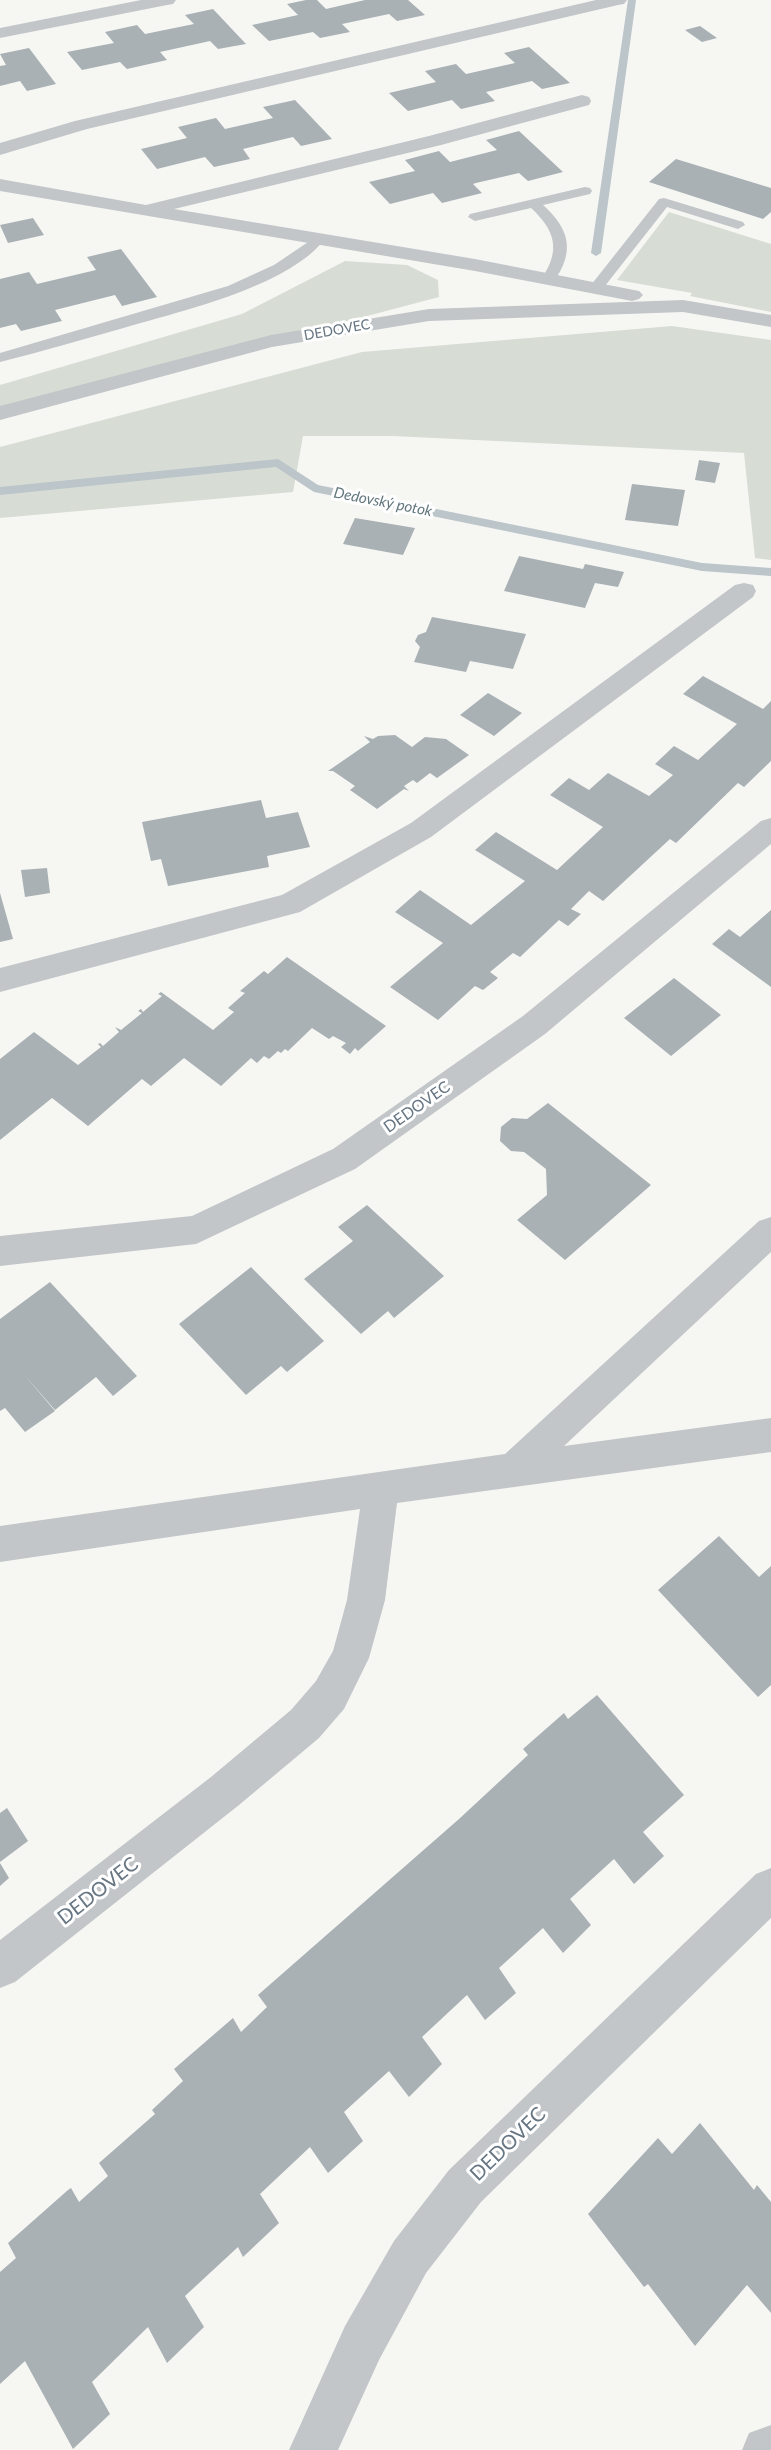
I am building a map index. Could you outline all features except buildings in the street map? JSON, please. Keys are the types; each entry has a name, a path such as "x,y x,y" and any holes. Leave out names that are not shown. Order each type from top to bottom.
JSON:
{"street":[{"path":"0,33 167,0"},
{"path":"0,149 82,125 618,0"},
{"path":"0,20 45,23"},
{"name":"DEDOVEC","path":"141,211 434,141 582,101"},
{"name":"DEDOVEC","path":"0,185 141,211 433,257 771,321"},
{"path":"429,315 459,306 481,290 474,271 433,257"},
{"name":"DEDOVEC","path":"0,412 271,341 429,315 683,306"},
{"path":"0,980 290,904 421,830 744,591"},
{"name":"DEDOVEC","path":"0,1251 196,1230 344,1159 534,1024 771,828"},
{"path":"511,1472 771,1231"},
{"path":"0,1544 381,1488 771,1435"},
{"name":"DEDOVEC","path":"0,1967 225,1791 305,1724 330,1695 350,1658 366,1600 381,1488"},
{"name":"DEDOVEC","path":"313,2450 362,2343 410,2257 465,2186 771,1889"},
{"path":"766,2450 771,2449"}],"lane":[{"path":"475,218 585,191"},
{"path":"596,288 664,202 738,225"},
{"path":"533,203 542,210 554,227 562,251 561,261 549,278"},
{"path":"0,358 231,290 282,266 309,249 317,240"}],"shaded area":[{"path":"669,212 771,244 771,312 690,296 692,293 617,280"},
{"path":"345,261 407,265 438,280 439,297 0,413 0,385 242,314"},
{"path":"672,326 771,340 771,560 755,558 744,453 393,436 303,436 293,492 0,518 0,447 362,352"}],"waterway":[{"path":"596,253 632,0"},
{"name":"Dedovský potok","path":"0,491 278,463 314,488 702,567 771,572"}]}
